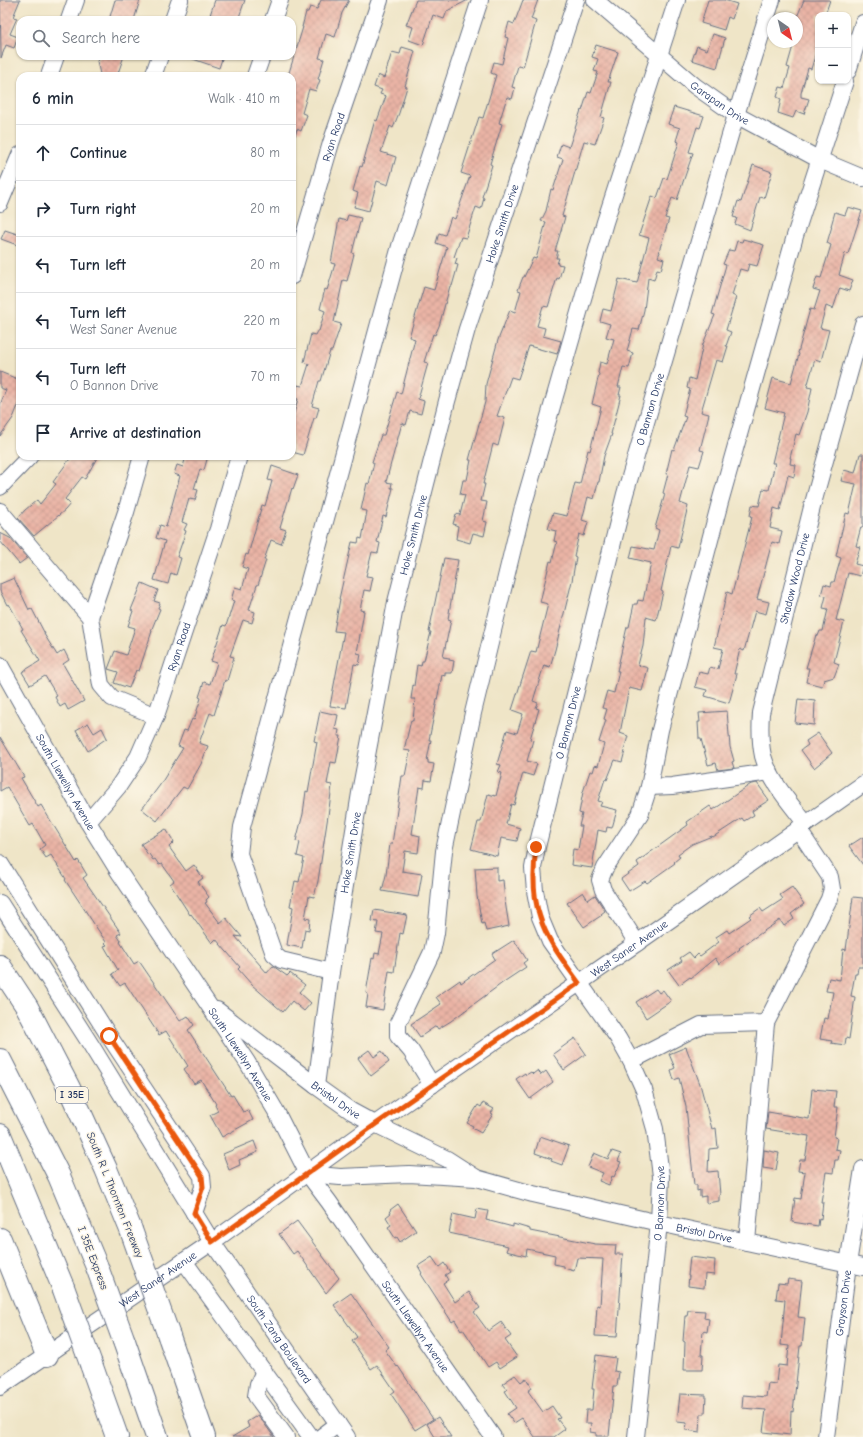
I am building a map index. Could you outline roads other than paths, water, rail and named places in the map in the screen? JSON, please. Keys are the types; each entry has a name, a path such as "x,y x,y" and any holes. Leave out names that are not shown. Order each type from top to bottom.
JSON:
{"highway":[{"name":"South R L Thornton Freeway","path":"0,966 27,1008 69,1088 106,1169 131,1230 204,1437"},
{"name":"I 35E Express","path":"0,1060 59,1176 97,1267 157,1437"},
{"name":"I 35E Express","path":"0,1064 13,1085"},
{"path":"0,1135 63,1287 117,1437"},
{"path":"0,1239 46,1355"}],"street":[{"path":"70,16 76,0"},
{"path":"174,16 180,0"},
{"path":"274,16 280,0"},
{"name":"Ryan Road","path":"296,262 331,143 380,0"},
{"path":"331,972 281,960 274,954 239,854 242,827 400,246 480,0"},
{"name":"Hoke Smith Drive","path":"316,1086 331,972 361,787 396,602 447,401 467,329 576,0"},
{"name":"Garapan Drive","path":"594,0 695,86 736,115 820,160 863,178"},
{"path":"432,1085 411,1051 398,1036 398,1023 432,952 436,933 444,851 473,713 523,507 605,222 677,0"},
{"name":"O Bannon Drive","path":"636,1437 659,1223 660,1176 655,1130 644,1090 631,1060 618,1038 550,941 540,917 535,892 533,868 536,847 625,494 736,115 772,0"},
{"path":"851,61 863,23"},
{"path":"50,72 55,60"},
{"path":"154,72 159,60"},
{"path":"256,72 261,60"},
{"path":"637,943 603,890 600,880 605,868 640,815 650,787 660,730 720,502 795,236 844,84"},
{"path":"0,203 16,165"},
{"name":"Shadow Wood Drive","path":"766,1023 829,899 832,888 830,877 777,785 763,755 760,733 761,712 812,507 863,324"},
{"path":"1,483 26,460"},
{"path":"141,460 126,512 90,617 101,685 112,698 156,716"},
{"name":"Ryan Road","path":"88,822 118,788 138,757 156,716 218,529 238,460"},
{"path":"0,511 90,617"},
{"name":"South Llewellyn Avenue","path":"0,665 88,822 119,872 247,1062 277,1113 308,1174 493,1437"},
{"path":"650,787 672,786 770,772"},
{"name":"West Saner Avenue","path":"0,1387 212,1242 376,1124 863,784"},
{"path":"0,863 109,1036 202,1176 203,1187 194,1213"},
{"path":"0,903 91,1045 212,1242"},
{"name":"Bristol Drive","path":"207,1002 316,1086 351,1110 447,1159 476,1178"},
{"path":"631,1060 700,1025 766,1023 747,1242"},
{"name":"Grayson Drive","path":"826,1437 856,1265 863,1169"},
{"name":"Bristol Drive","path":"308,1174 340,1177 408,1174 476,1178 533,1194 659,1223 856,1265"},
{"name":"South Zang Boulevard","path":"212,1242 342,1431"},
{"path":"184,1261 311,1437"},
{"path":"264,1371 258,1384 256,1396 286,1437"},
{"path":"321,1437 342,1431"}]}
